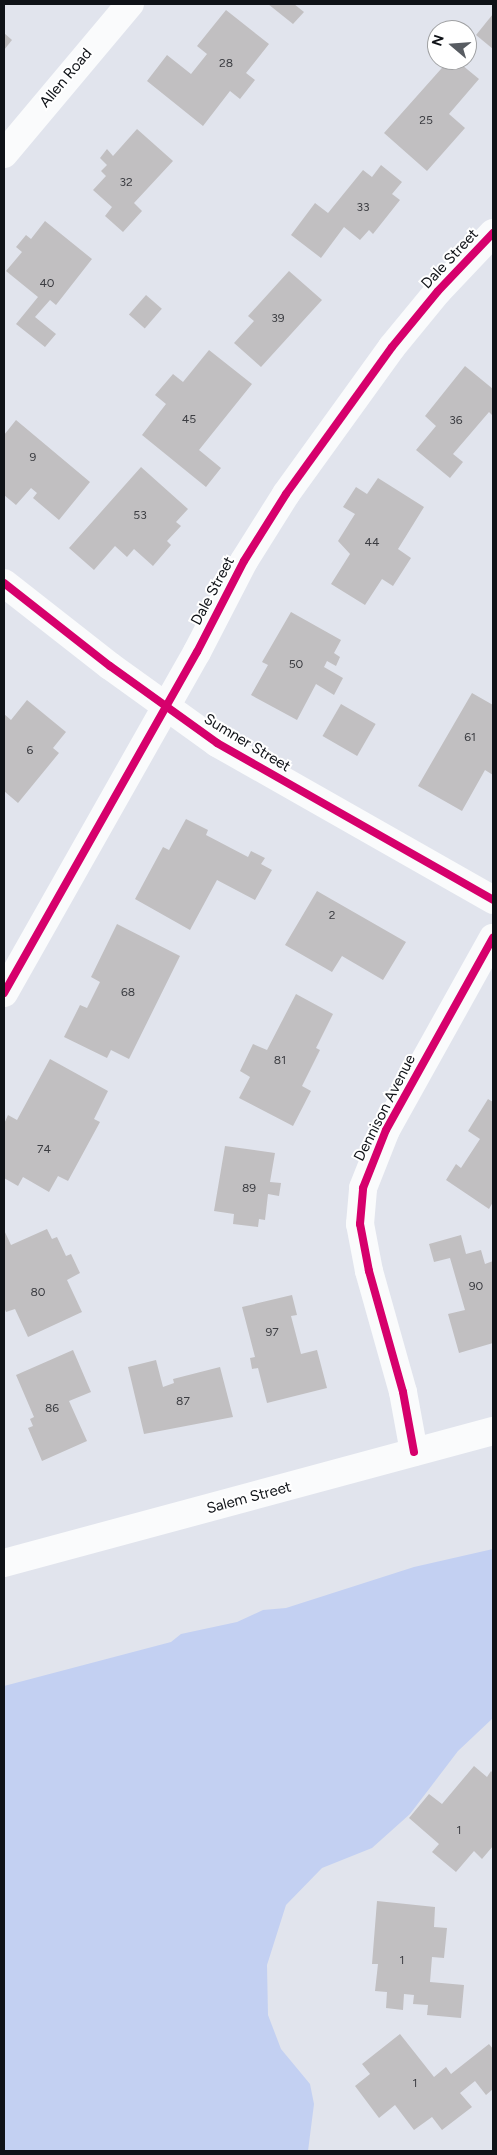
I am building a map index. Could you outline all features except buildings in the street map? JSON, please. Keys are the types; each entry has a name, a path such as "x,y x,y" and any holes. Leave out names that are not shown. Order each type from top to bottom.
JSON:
{"street":[{"name":"Allen Road","path":"4,154 130,4"},
{"name":"Dale Street","path":"4,993 166,706 244,561 333,425 438,291 493,233"},
{"name":"Sumner Street","path":"4,583 216,743 493,900"},
{"name":"Dennison Avenue","path":"414,1452 402,1392 362,1233 362,1188 386,1130 493,938"},
{"name":"Salem Street","path":"5,1558 493,1431"}],"shaded area":[{"path":"493,1549 493,1718 458,1751 410,1814 372,1848 322,1868 286,1905 267,1965 268,2015 281,2049 310,2084 314,2104 308,2151 4,2151 4,1686 171,1642 181,1634 237,1622 263,1610 286,1608 414,1567"}],"cycle path":[{"path":"4,993 197,652 244,561 286,494 392,347 438,291 493,233"},
{"path":"4,583 110,666 217,743 493,900"},
{"path":"414,1452 403,1392 369,1271 360,1224 363,1188 386,1130 493,938"}]}
